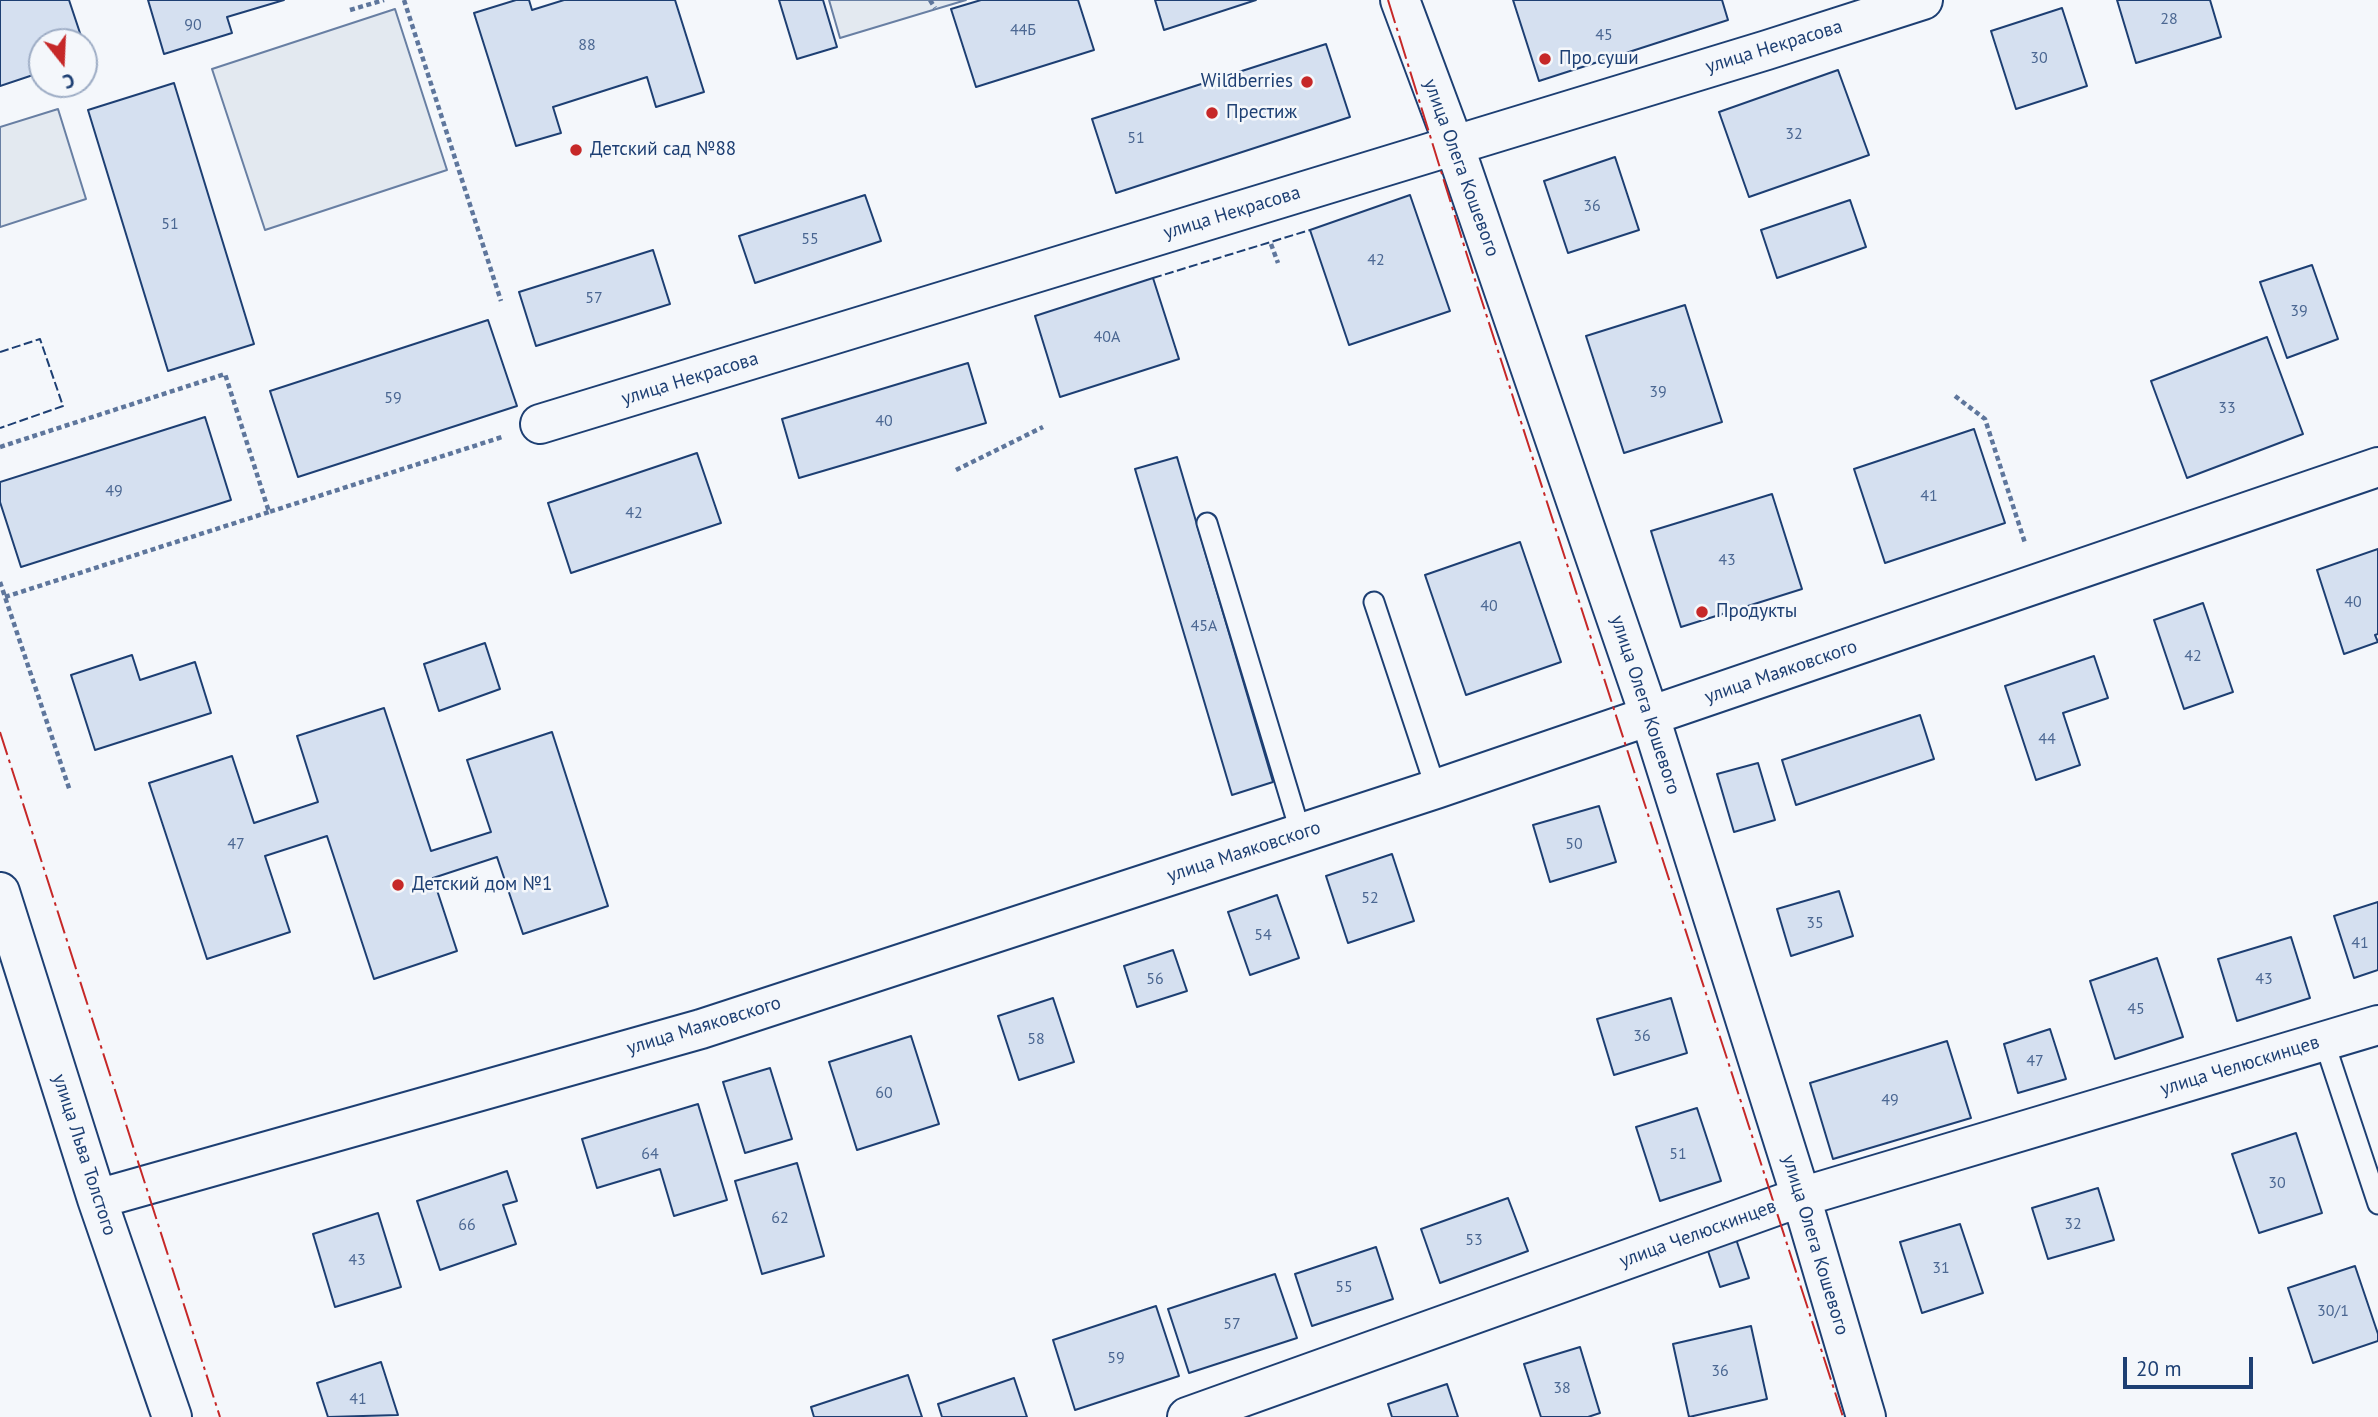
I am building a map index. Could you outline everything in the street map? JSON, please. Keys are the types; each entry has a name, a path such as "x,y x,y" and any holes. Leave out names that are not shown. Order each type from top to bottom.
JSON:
{"street":[{"name":"улица Олега Кошевого","path":"1400,0 1454,145 1650,717 1801,1197 1866,1417"},
{"name":"улица Некрасова","path":"540,424 1923,0"},
{"name":"улица Маяковского","path":"97,1199 701,1029 1436,789 2378,467"},
{"name":"улица Льва Толстого","path":"0,891 97,1199 173,1417"},
{"name":"улица Челюскинцев","path":"1187,1417 1801,1197 2378,1025"}],"lane":[{"path":"1207,523 1301,834"},
{"path":"1374,602 1436,789"},
{"path":"2324,1041 2378,1204"}],"path":[{"path":"350,10 384,0"},
{"path":"404,0 501,301"},
{"path":"930,0 935,8"},
{"path":"0,447 225,374 269,512"},
{"path":"1955,396 1985,419 2038,584"},
{"path":"5,597 540,424"},
{"path":"956,470 1043,427"},
{"path":"0,582 70,791"}],"shaded area":[{"path":"829,0 966,0 840,38"},
{"path":"395,9 447,170 265,230 212,69"},
{"path":"58,109 86,199 0,227 0,127"}],"building":[{"path":"0,0 69,0 78,28 28,28 28,77 0,86"},
{"path":"148,0 284,0 227,17 232,33 164,54"},
{"path":"516,0 529,0 532,10 564,0 675,0 704,92 656,107 647,77 553,107 561,133 516,146 474,13"},
{"path":"779,0 823,0 837,47 797,59"},
{"path":"981,0 1078,0 1094,50 976,87 951,9"},
{"path":"1155,0 1256,0 1164,30"},
{"path":"1513,0 1722,0 1728,20 1539,81"},
{"path":"2117,0 2210,0 2221,37 2136,63"},
{"path":"2062,8 2087,86 2016,109 1991,31"},
{"path":"1326,44 1350,117 1116,193 1092,119"},
{"path":"1838,70 1869,155 1749,197 1719,112"},
{"path":"174,83 254,344 168,371 88,110"},
{"path":"1615,157 1639,230 1568,253 1544,181"},
{"path":"865,195 881,241 755,283 739,236"},
{"path":"1410,195 1450,311 1349,345 1310,230"},
{"path":"1850,200 1866,247 1777,278 1761,230"},
{"path":"653,250 670,304 536,346 519,292"},
{"path":"2312,265 2338,339 2287,358 2260,282"},
{"path":"1153,278 1179,359 1060,397 1035,316"},
{"path":"1685,305 1722,422 1624,453 1586,336"},
{"path":"488,320 517,406 298,477 270,391"},
{"path":"2267,337 2303,434 2187,478 2151,381"},
{"path":"968,363 986,423 799,478 782,419"},
{"path":"205,417 231,500 21,567 0,502 0,482"},
{"path":"1974,429 2005,523 1885,563 1854,469"},
{"path":"697,453 721,523 571,573 548,503"},
{"path":"1177,457 1273,782 1232,795 1135,469"},
{"path":"1772,494 1802,589 1681,627 1651,531"},
{"path":"1520,542 1561,662 1466,695 1425,575"},
{"path":"2378,549 2378,634 2375,635 2378,642 2344,654 2317,570"},
{"path":"2203,603 2233,692 2184,709 2154,620"},
{"path":"485,643 500,689 439,711 424,664"},
{"path":"132,655 140,680 195,662 211,713 95,750 71,675"},
{"path":"2094,656 2108,698 2063,713 2080,765 2036,780 2005,686"},
{"path":"384,708 431,851 491,832 467,760 552,732 608,906 523,934 497,857 433,878 457,951 374,979 327,836 265,856 290,932 207,959 149,783 232,756 254,823 318,802 297,736"},
{"path":"1920,715 1934,759 1796,805 1782,760"},
{"path":"1758,763 1775,820 1734,832 1717,774"},
{"path":"1599,806 1616,862 1550,882 1533,825"},
{"path":"1392,854 1414,921 1348,943 1326,876"},
{"path":"1839,891 1853,936 1791,956 1777,909"},
{"path":"1277,895 1299,958 1250,975 1228,912"},
{"path":"2378,902 2378,970 2354,978 2334,916"},
{"path":"2291,937 2310,998 2237,1021 2218,959"},
{"path":"1173,950 1187,991 1137,1007 1124,966"},
{"path":"2157,958 2183,1037 2115,1059 2090,981"},
{"path":"1053,998 1074,1062 1019,1080 998,1016"},
{"path":"1671,998 1687,1053 1614,1075 1597,1019"},
{"path":"2050,1029 2066,1079 2018,1093 2004,1044"},
{"path":"911,1036 939,1124 857,1150 829,1062"},
{"path":"1947,1041 1971,1118 1833,1159 1810,1083"},
{"path":"770,1068 792,1139 745,1153 723,1082"},
{"path":"698,1104 727,1200 674,1216 660,1169 597,1188 582,1139"},
{"path":"1697,1108 1721,1181 1660,1201 1636,1127"},
{"path":"2296,1133 2322,1213 2259,1233 2232,1154"},
{"path":"797,1163 824,1256 762,1274 735,1181"},
{"path":"507,1171 517,1201 503,1205 516,1244 440,1270 417,1201"},
{"path":"2098,1188 2114,1240 2048,1259 2032,1208"},
{"path":"1508,1198 1528,1251 1440,1283 1421,1229"},
{"path":"378,1213 401,1287 335,1307 313,1234"},
{"path":"1960,1224 1983,1293 1922,1313 1900,1242"},
{"path":"1734,1233 1749,1278 1720,1287 1705,1242"},
{"path":"1376,1247 1393,1299 1312,1326 1295,1274"},
{"path":"2355,1266 2378,1341 2313,1363 2288,1288"},
{"path":"1275,1274 1297,1338 1189,1373 1168,1309"},
{"path":"1156,1306 1179,1376 1075,1410 1053,1340"},
{"path":"1751,1326 1767,1399 1689,1417 1673,1344"},
{"path":"1580,1347 1600,1413 1588,1417 1541,1417 1524,1364"},
{"path":"381,1362 398,1415 328,1417 317,1383"},
{"path":"908,1375 922,1417 814,1417 811,1407"},
{"path":"1014,1378 1027,1417 942,1417 938,1404"},
{"path":"1447,1384 1458,1417 1392,1417 1388,1404"}],"fence":[{"path":"1153,278 1310,230"},
{"path":"0,352 40,339 63,406 0,428"}],"power":[{"path":"1388,0 1467,255 1843,1417"},
{"path":"0,732 220,1417"}],"place":[{"name":"Про суши","path":"1545,59"},
{"name":"Wildberries","path":"1307,82"},
{"name":"Престиж","path":"1212,113"},
{"name":"Детский сад №88","path":"576,150"},
{"name":"Продукты","path":"1702,612"},
{"name":"Детский дом №1","path":"398,885"}]}
